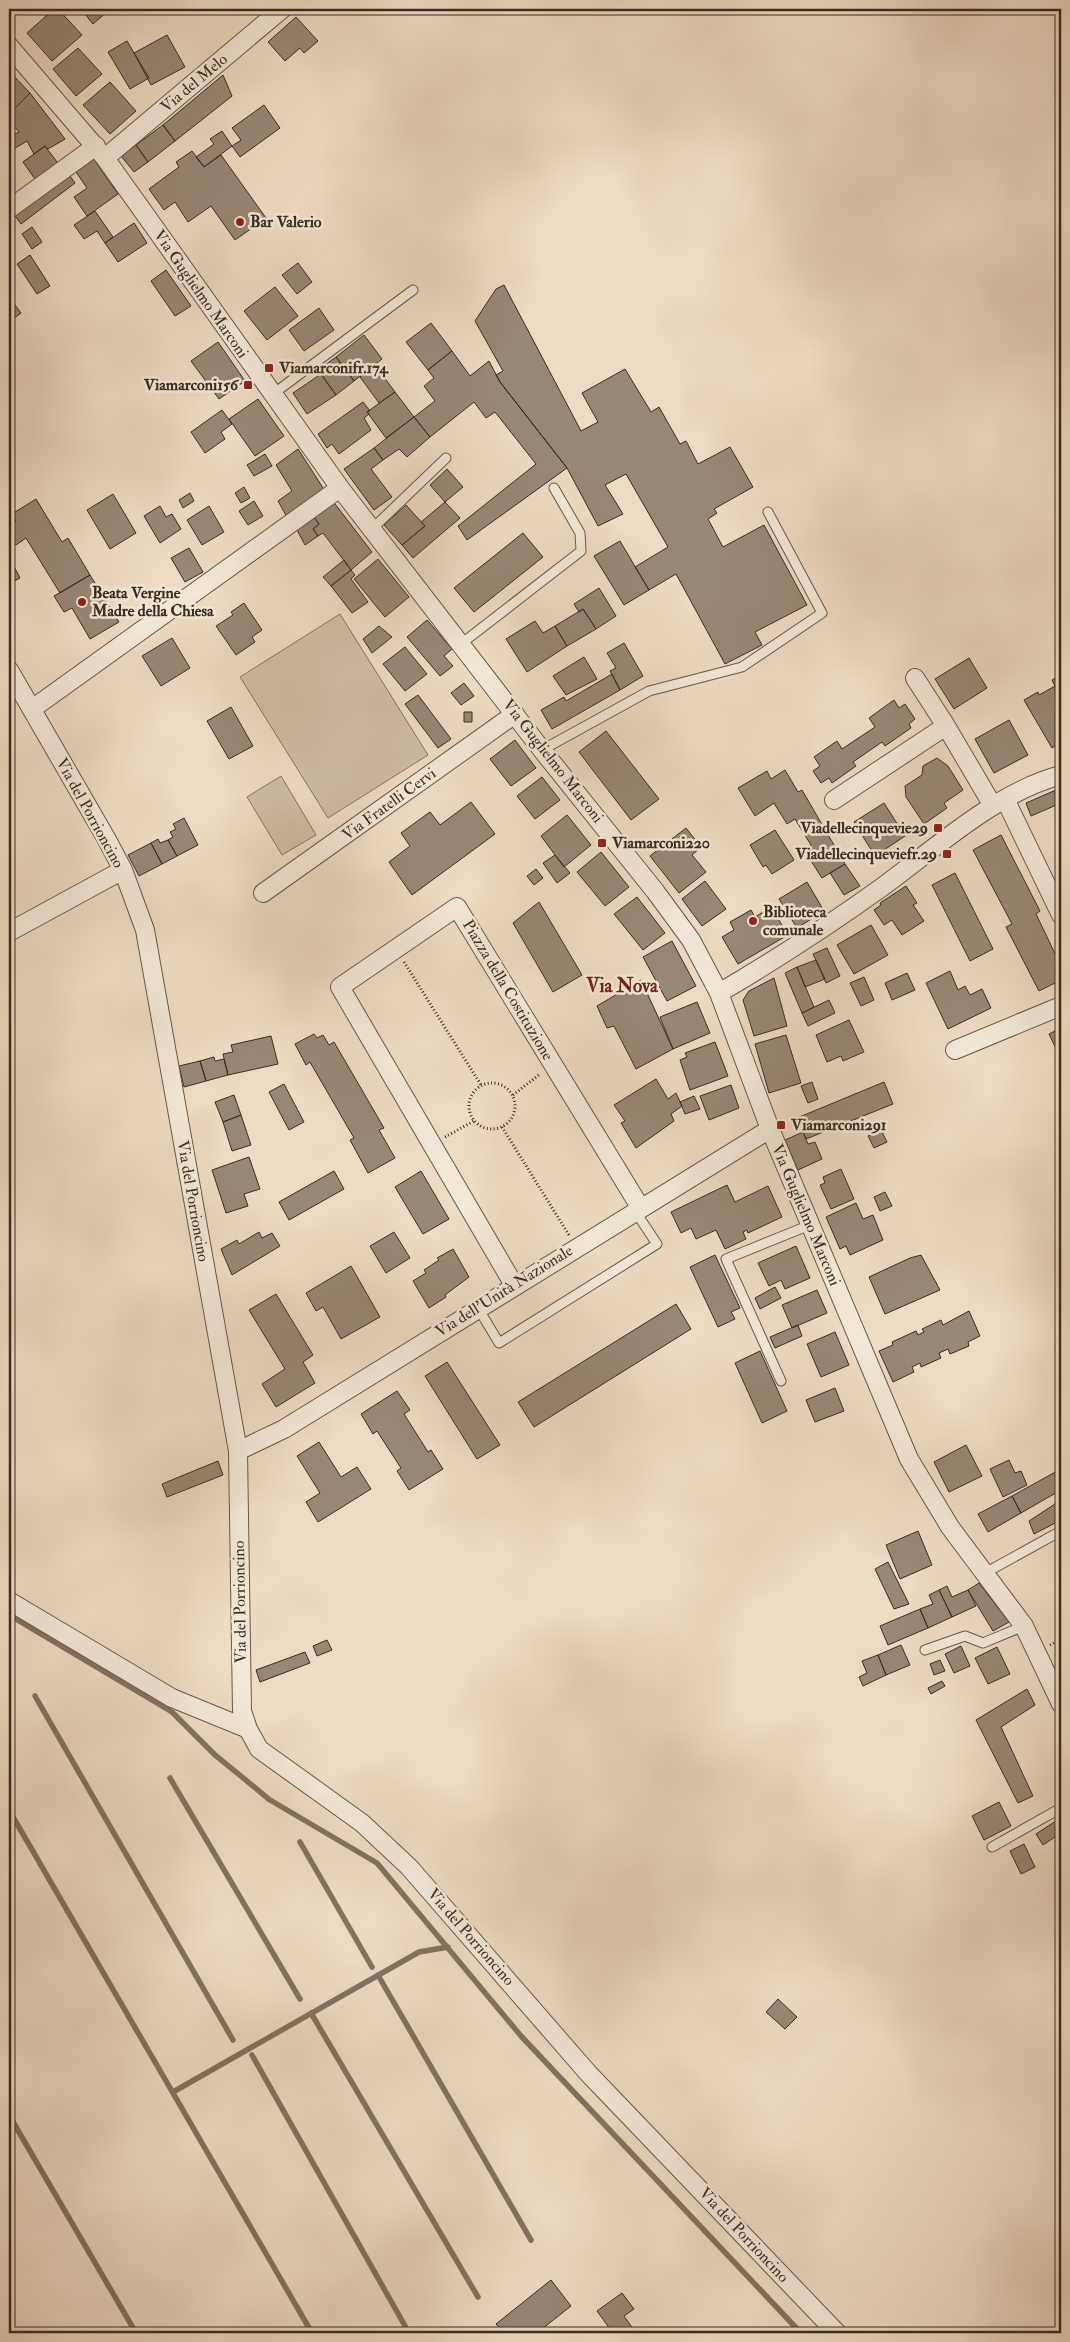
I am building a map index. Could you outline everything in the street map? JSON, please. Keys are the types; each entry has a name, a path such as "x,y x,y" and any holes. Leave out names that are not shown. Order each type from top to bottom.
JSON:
{"street":[{"name":"Via del Melo","path":"9,209 101,152 282,9"},
{"name":"Via Guglielmo Marconi","path":"9,46 101,152 340,488 542,750 655,890 690,940 719,993 770,1129 909,1459 950,1527 1024,1626 1061,1704"},
{"path":"32,709 340,488"},
{"name":"Via del Porrioncino","path":"9,670 123,870 145,930 238,1451 242,1710 248,1729 259,1749 362,1823 409,1867 588,2073 837,2333"},
{"path":"915,678 999,803 1061,915"},
{"name":"Via Fratelli Cervi","path":"263,893 515,714"},
{"path":"834,800 946,726"},
{"path":"719,993 829,925 999,803 1038,781 1061,775"},
{"path":"9,932 123,870"},
{"name":"Piazza della Costituzione","path":"514,1285 340,987 457,907 638,1209"},
{"path":"955,1050 1061,1006"},
{"name":"Via dell'Unità Nazionale","path":"238,1451 284,1429 514,1285 770,1129"},
{"path":"9,1601 172,1698 248,1729"}],"lane":[{"path":"273,394 413,290"},
{"path":"372,529 446,458"},
{"path":"461,644 581,551 580,533 554,488"},
{"path":"542,750 649,691 742,667 822,613 768,512"},
{"path":"478,1308 499,1343 508,1338 658,1244 638,1209"},
{"path":"781,1381 726,1259 810,1225"},
{"path":"985,1573 1061,1531"},
{"path":"925,1650 965,1636 983,1643 1024,1626"},
{"path":"992,1847 1061,1808"}],"path":[{"path":"396,949 481,1085"},
{"path":"513,1095 554,1066"},
{"path":"496,1082 509,1089 513,1095 515,1110 509,1122 502,1127 487,1129 474,1121 468,1109 469,1102 475,1089 481,1085 496,1082"},
{"path":"432,1145 474,1121"},
{"path":"502,1127 576,1247"}],"shaded area":[{"path":"340,614 428,755 328,818 240,677"},
{"path":"281,776 316,835 282,855 247,797"}],"building":[{"path":"54,9 58,9 82,35 52,61 27,33"},
{"path":"92,9 107,9 108,11 93,24 85,14"},
{"path":"296,17 318,41 304,53 300,48 285,61 268,42"},
{"path":"167,35 185,67 151,85 134,53"},
{"path":"127,41 149,78 130,89 108,52"},
{"path":"78,48 102,74 76,96 53,69"},
{"path":"9,71 30,93 9,114"},
{"path":"223,75 232,96 175,141 163,125"},
{"path":"110,82 136,111 110,134 83,105"},
{"path":"30,93 65,139 48,149 45,146 34,154 27,141 12,150 9,144 9,137 19,132 9,120 9,114"},
{"path":"264,105 280,128 240,157 232,146 241,140 232,128"},
{"path":"163,125 175,141 148,162 136,145"},
{"path":"222,131 232,146 204,167 196,157 214,144 210,139"},
{"path":"136,145 148,162 134,172 121,156"},
{"path":"45,146 60,166 37,182 23,162"},
{"path":"192,151 204,167 221,155 266,218 235,240 211,206 188,222 175,202 164,210 149,189 179,167 176,162"},
{"path":"93,158 118,194 87,216 74,197 87,188 74,169"},
{"path":"67,172 75,183 21,224 13,213"},
{"path":"95,211 113,237 105,243 97,231 84,239 74,225"},
{"path":"134,223 147,243 118,262 105,243"},
{"path":"32,227 42,242 32,249 22,234"},
{"path":"30,255 50,286 37,294 17,264"},
{"path":"298,263 312,282 297,294 282,275"},
{"path":"166,270 191,306 175,316 151,281"},
{"path":"504,285 581,431 598,422 582,393 625,369 651,412 659,407 680,444 686,441 698,464 730,447 753,487 714,509 717,513 708,519 723,547 764,525 807,605 755,632 762,645 725,664 676,574 649,590 635,567 668,547 626,474 605,485 623,514 598,526 567,468 496,375 503,371 475,321 496,289"},
{"path":"275,287 298,316 267,340 244,311"},
{"path":"9,297 21,313 9,322"},
{"path":"319,308 334,330 304,351 289,330"},
{"path":"431,323 452,351 428,370 406,342"},
{"path":"364,335 382,359 354,381 336,357"},
{"path":"218,342 245,381 219,399 191,361"},
{"path":"452,351 470,376 489,361 500,382 567,468 467,540 458,526 536,464 495,412 486,418 474,402 430,437 414,417 435,401 424,386 434,378 428,370"},
{"path":"336,357 354,381 336,395 318,370"},
{"path":"375,365 395,392 379,403 360,377"},
{"path":"321,374 336,395 307,414 293,393"},
{"path":"395,392 414,417 386,438 367,412"},
{"path":"258,399 284,436 255,456 229,419"},
{"path":"363,402 370,411 367,412 369,414 364,418 371,430 339,454 332,444 327,448 318,434"},
{"path":"222,410 232,424 221,432 225,439 205,453 191,432"},
{"path":"414,417 430,437 407,457 399,449 383,460 374,448"},
{"path":"374,448 383,460 371,469 392,497 374,510 344,469"},
{"path":"298,449 325,491 287,517 278,501 292,491 276,465"},
{"path":"265,454 272,466 254,476 247,465"},
{"path":"447,469 463,487 445,502 430,485"},
{"path":"244,487 250,498 241,503 235,493"},
{"path":"190,493 194,501 183,508 179,500"},
{"path":"113,494 136,533 110,549 87,510"},
{"path":"36,499 62,542 68,538 90,575 60,593 26,538 16,545 9,533 9,526 16,521 12,514"},
{"path":"332,500 372,552 351,570 323,533 318,536 313,529 319,524 313,516"},
{"path":"254,501 263,516 248,525 239,511"},
{"path":"445,502 460,518 413,558 402,545 425,526 421,522"},
{"path":"406,505 425,526 402,545 384,525"},
{"path":"160,506 166,517 172,514 181,529 160,543 144,516"},
{"path":"209,506 224,532 202,545 187,520"},
{"path":"313,516 319,524 313,529 318,536 305,545 296,528"},
{"path":"523,533 543,557 474,612 454,588"},
{"path":"620,541 649,590 624,605 594,556"},
{"path":"189,548 203,572 185,582 171,558"},
{"path":"9,557 20,578 9,584"},
{"path":"378,559 409,597 385,617 354,579"},
{"path":"344,560 351,570 331,586 323,577"},
{"path":"351,570 355,575 351,579 368,602 352,613 331,586"},
{"name":"Beata Vergine Madre della Chiesa","path":"90,575 119,622 90,639 72,608 64,612 54,596"},
{"path":"599,588 616,616 596,629 583,609 579,612 574,604"},
{"path":"244,603 262,630 252,637 255,642 236,655 216,626 233,615 231,612"},
{"path":"583,609 596,629 567,646 555,626"},
{"path":"427,620 452,649 444,656 453,666 440,676 407,637"},
{"path":"535,621 543,633 555,626 567,646 527,672 506,639"},
{"path":"379,626 392,637 372,653 363,639"},
{"path":"172,638 190,668 161,686 142,656"},
{"path":"624,643 643,676 620,690 610,671 616,668 607,653"},
{"path":"405,647 427,674 405,691 383,664"},
{"path":"584,657 597,679 566,695 553,676"},
{"path":"969,658 987,688 954,709 935,679"},
{"path":"612,674 620,690 552,729 541,710 564,697 566,701"},
{"path":"1061,675 1061,742 1052,748 1024,700 1038,692 1039,695 1055,686 1052,680"},
{"path":"464,683 474,696 461,705 451,693"},
{"path":"418,695 451,739 438,748 405,704"},
{"path":"894,700 899,708 905,704 915,719 909,724 911,728 885,746 882,742 853,762 856,766 832,783 829,778 821,783 813,771 820,766 814,757 837,741 842,749 875,727 869,718"},
{"path":"231,707 253,746 229,759 207,721"},
{"path":"464,712 472,712 472,722 464,722"},
{"path":"1009,720 1028,755 994,773 975,739"},
{"path":"606,731 659,799 631,820 579,752"},
{"path":"515,740 536,768 511,786 490,759"},
{"path":"937,758 948,766 963,790 944,803 947,808 924,824 906,797 905,786 922,775 923,766"},
{"path":"785,770 798,792 802,790 845,864 822,878 804,850 811,845 795,819 787,824 774,803 755,816 738,788 767,771 771,779"},
{"path":"542,777 560,800 535,819 517,796"},
{"path":"1056,790 1061,803 1031,816 1026,803"},
{"path":"471,802 495,834 412,895 389,862 410,846 401,833 430,812 440,825"},
{"path":"884,803 905,836 875,856 854,822"},
{"path":"567,815 591,845 564,867 541,836"},
{"path":"184,818 198,845 177,856 168,840 173,837 170,832 176,829 173,824"},
{"path":"686,828 701,847 692,855 706,872 679,893 650,856"},
{"path":"775,830 794,860 772,874 766,865 763,867 750,845"},
{"path":"1001,835 1040,911 1036,914 1061,966 1061,980 1039,991 1006,927 1012,924 973,850"},
{"path":"158,839 160,843 168,840 177,856 162,864 151,843"},
{"path":"151,843 162,864 139,876 128,855"},
{"path":"601,852 629,887 605,906 577,872"},
{"path":"555,855 570,873 557,883 543,863"},
{"path":"845,864 860,886 844,895 830,873"},
{"path":"536,869 543,878 534,885 527,876"},
{"path":"955,873 993,949 970,961 932,885"},
{"path":"705,881 726,909 702,926 682,899"},
{"path":"807,882 824,911 797,928 779,899"},
{"path":"906,886 917,903 913,905 924,921 902,935 892,920 884,925 874,910 881,905 880,903"},
{"path":"637,897 665,933 643,950 614,914"},
{"path":"539,902 582,975 553,992 513,923"},
{"path":"771,907 788,935 738,964 722,937 734,930 730,922 751,910 755,917"},
{"path":"871,925 888,955 854,974 837,945"},
{"path":"672,941 696,986 667,1001 643,957"},
{"path":"827,948 840,976 826,983 813,954"},
{"path":"816,960 825,979 805,987 797,967"},
{"path":"797,967 814,1007 802,1013 785,973"},
{"path":"950,971 958,990 965,986 970,995 982,989 991,1008 948,1029 926,983"},
{"path":"907,973 915,990 892,1000 885,983"},
{"path":"864,977 874,1000 861,1006 850,983"},
{"path":"774,978 787,1026 754,1036 743,1000 749,991"},
{"path":"641,980 673,1049 636,1069 614,1026 607,1028 597,1006"},
{"path":"829,1000 835,1013 808,1026 802,1013"},
{"path":"697,1002 710,1033 673,1049 660,1017"},
{"path":"849,1020 864,1052 843,1061 841,1056 827,1062 816,1035"},
{"path":"1061,1028 1061,1059 1049,1034"},
{"path":"314,1034 317,1038 323,1035 329,1045 334,1042 384,1128 379,1130 395,1158 368,1173 350,1140 354,1138 310,1062 306,1065 295,1044"},
{"path":"786,1035 801,1083 769,1093 755,1044"},
{"path":"271,1036 278,1064 228,1075 223,1054 233,1052 231,1045"},
{"path":"715,1042 728,1076 690,1090 680,1060 687,1057 685,1053"},
{"path":"214,1057 215,1061 224,1059 228,1075 206,1081 200,1061"},
{"path":"200,1061 206,1081 184,1087 179,1066"},
{"path":"656,1079 668,1099 676,1093 682,1106 671,1114 674,1121 636,1148 621,1123 625,1121 614,1105"},
{"path":"812,1082 818,1099 808,1103 801,1086"},
{"path":"884,1082 893,1104 806,1139 797,1118"},
{"path":"284,1084 304,1122 289,1130 269,1092"},
{"path":"731,1085 739,1108 709,1120 700,1096"},
{"path":"234,1095 241,1115 223,1122 215,1102"},
{"path":"694,1096 700,1109 685,1114 680,1102"},
{"path":"241,1115 251,1145 232,1151 223,1122"},
{"path":"881,1130 887,1142 874,1148 868,1136"},
{"path":"803,1132 808,1144 815,1142 822,1159 798,1170 785,1140"},
{"path":"249,1157 260,1189 244,1194 248,1206 226,1213 212,1170"},
{"path":"841,1169 854,1199 831,1209 820,1185 825,1183 823,1177"},
{"path":"334,1171 344,1189 289,1220 279,1202"},
{"path":"421,1171 449,1219 423,1234 395,1187"},
{"path":"727,1185 735,1202 768,1186 782,1217 748,1233 747,1230 743,1232 746,1239 725,1249 716,1230 696,1239 691,1228 681,1233 671,1212"},
{"path":"885,1192 892,1206 880,1211 874,1197"},
{"path":"856,1203 863,1219 873,1215 883,1240 850,1255 846,1246 840,1249 826,1217"},
{"path":"259,1232 262,1238 272,1233 280,1246 232,1275 221,1249 237,1240 239,1244"},
{"path":"394,1232 410,1258 386,1273 370,1246"},
{"path":"796,1246 810,1278 785,1289 781,1280 769,1286 758,1263"},
{"path":"453,1249 469,1277 445,1295 446,1297 429,1308 413,1281 426,1273 424,1270 439,1260 437,1258"},
{"path":"715,1255 740,1308 731,1312 735,1319 718,1327 690,1267"},
{"path":"921,1255 940,1290 885,1314 869,1277 910,1258"},
{"path":"351,1266 380,1317 341,1339 323,1307 316,1311 306,1293"},
{"path":"775,1287 781,1298 760,1309 755,1298"},
{"path":"817,1290 827,1313 792,1328 782,1305"},
{"path":"276,1294 313,1355 303,1362 315,1383 276,1407 262,1384 285,1369 249,1310"},
{"path":"676,1304 691,1329 534,1427 518,1402"},
{"path":"969,1311 980,1336 968,1342 969,1346 950,1354 948,1349 939,1353 941,1358 921,1367 920,1363 912,1367 914,1372 893,1382 879,1351 893,1345 892,1342 916,1331 918,1335 924,1332 922,1329 941,1320 943,1325"},
{"path":"798,1325 802,1336 775,1348 770,1337"},
{"path":"835,1332 849,1365 821,1377 807,1344"},
{"path":"760,1351 787,1411 762,1423 735,1363"},
{"path":"447,1362 500,1445 477,1459 425,1376"},
{"path":"835,1388 844,1411 815,1422 806,1400"},
{"path":"397,1391 410,1410 404,1414 428,1452 431,1450 443,1469 409,1490 397,1471 401,1468 377,1431 373,1434 361,1414"},
{"path":"319,1442 341,1477 357,1467 371,1489 318,1522 306,1502 320,1493 297,1456"},
{"path":"966,1445 982,1476 949,1492 934,1462"},
{"path":"1009,1460 1015,1473 1021,1471 1027,1485 1003,1497 990,1469"},
{"path":"218,1461 223,1475 167,1497 162,1484"},
{"path":"1059,1470 1061,1490 1021,1513 1012,1496"},
{"path":"1012,1496 1021,1513 988,1532 978,1514"},
{"path":"1061,1500 1061,1520 1034,1534 1029,1521"},
{"path":"918,1531 932,1565 900,1579 886,1545"},
{"path":"888,1562 909,1604 894,1609 875,1569"},
{"path":"979,1583 1009,1622 993,1631 968,1590"},
{"path":"947,1586 952,1597 968,1590 976,1606 952,1617 939,1590"},
{"path":"939,1590 952,1617 928,1628 920,1609 933,1604 929,1595"},
{"path":"920,1609 928,1628 888,1645 880,1626"},
{"path":"327,1640 332,1650 317,1656 313,1646"},
{"path":"901,1645 910,1665 886,1675 878,1655"},
{"path":"961,1646 970,1666 954,1673 945,1654"},
{"path":"997,1647 1010,1674 988,1684 975,1658"},
{"path":"305,1652 310,1663 260,1682 256,1670"},
{"path":"878,1655 886,1675 863,1686 859,1677 867,1673 862,1661"},
{"path":"940,1660 945,1671 934,1675 930,1664"},
{"path":"942,1681 945,1686 931,1694 928,1688"},
{"path":"1027,1689 1035,1705 1001,1727 1033,1796 1018,1803 976,1720"},
{"path":"999,1802 1011,1826 984,1840 972,1816"},
{"path":"1059,1819 1061,1833 1043,1845 1036,1834"},
{"path":"1024,1844 1035,1867 1021,1874 1010,1851"},
{"path":"778,1999 797,2017 785,2029 766,2012"},
{"path":"551,2280 571,2306 537,2333 504,2333 496,2324"},
{"path":"622,2293 634,2309 624,2316 636,2333 613,2333 597,2311"}],"waterway":[{"path":"9,1615 172,1712 214,1754 270,1800 377,1863 521,2036 801,2333"},
{"path":"35,1696 233,2040"},
{"path":"170,1778 300,1999"},
{"path":"9,1810 312,2333"},
{"path":"300,1842 372,1967"},
{"path":"173,2092 419,1952 448,1947"},
{"path":"378,1975 531,2240"},
{"path":"311,2013 478,2297"},
{"path":"252,2055 409,2333"},
{"path":"9,2115 136,2333"}],"place":[{"name":"Bar Valerio","path":"240,222"},
{"name":"Viamarconifr.174","path":"269,368"},
{"name":"Viamarconi156","path":"248,385"},
{"name":"Beata Vergine Madre della Chiesa","path":"82,602"},
{"name":"Viadellecinquevie29","path":"938,828"},
{"name":"Viamarconi220","path":"602,843"},
{"name":"Viadellecinqueviefr.29","path":"947,854"},
{"name":"Biblioteca comunale","path":"753,921"},
{"name":"Viamarconi291","path":"781,1125"}],"district":[{"name":"Via Nova","path":"622,986"}]}
